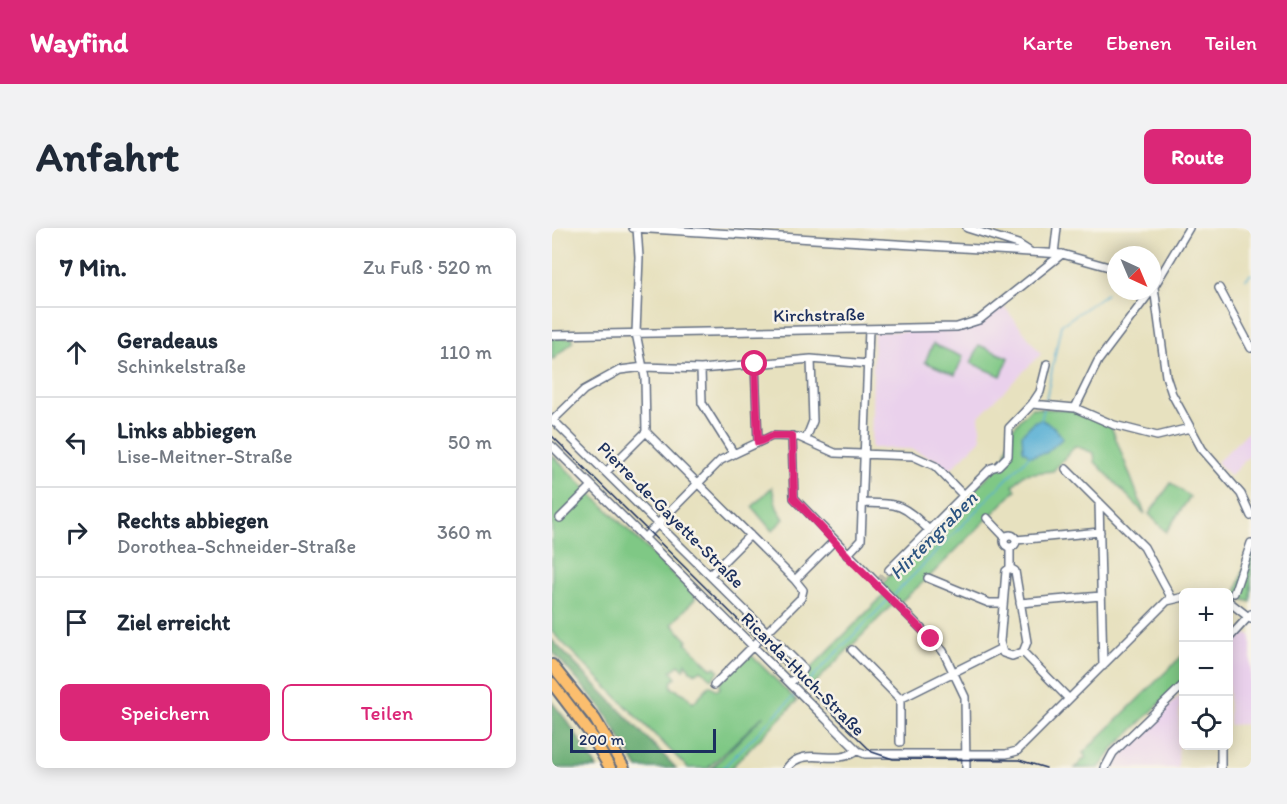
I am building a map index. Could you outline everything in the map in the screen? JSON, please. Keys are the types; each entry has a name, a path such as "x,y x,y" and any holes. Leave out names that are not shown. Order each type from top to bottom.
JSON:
{"highway":[{"path":"552,665 595,719 624,768"},
{"path":"552,683 590,733 610,768"}],"street":[{"path":"714,685 803,594 795,580 646,432 644,367 636,333 639,257 635,228 1062,254 1107,266"},
{"path":"967,228 1018,244 1031,253"},
{"path":"1053,254 1057,228"},
{"path":"1161,273 1189,228"},
{"name":"Kirchstraße","path":"552,335 922,329 966,325 1003,302 1062,254"},
{"path":"1219,288 1251,348"},
{"path":"1075,408 1098,361 1143,300"},
{"path":"1154,300 1168,384 1190,428 1209,459 1241,494 1251,516"},
{"path":"847,555 861,540 869,329"},
{"path":"553,421 584,390 598,380 620,370 644,367 701,369 812,359 868,364"},
{"path":"806,439 813,421 812,359"},
{"path":"755,364 758,442"},
{"path":"889,570 991,468 998,466 1008,456 1009,428 1035,404 1047,364"},
{"path":"701,369 702,403 734,453"},
{"path":"1035,404 1075,408 1114,425 1156,436 1190,428"},
{"name":"Pierre-de-Gayette-Straße","path":"553,421 804,669 795,687"},
{"path":"606,472 646,432"},
{"path":"644,538 721,460 772,436 806,439 830,452 913,456 935,466 963,495"},
{"path":"792,436 794,498 940,648 953,672 965,697 966,768"},
{"name":"Ricarda-Huch-Straße","path":"552,446 857,750 868,754 966,754 1017,751 1172,598"},
{"path":"1066,469 1144,547 1172,598 1179,597"},
{"path":"560,518 592,486"},
{"path":"1241,494 1251,497"},
{"path":"1099,502 1103,666"},
{"path":"864,503 896,504 905,508 929,530"},
{"path":"987,518 1005,537"},
{"path":"1000,649 1002,603 1006,571 1010,568 1010,547 1016,540 1100,532"},
{"path":"711,575 750,535"},
{"path":"1005,537 1011,535 1016,540"},
{"path":"1005,537 1004,543 1010,547"},
{"path":"795,580 834,541"},
{"path":"1234,593 1251,543"},
{"path":"1010,568 1015,571 1027,642 1023,652"},
{"path":"928,578 989,603 1002,603"},
{"path":"1020,603 1101,596"},
{"path":"1233,605 1250,617 1233,634"},
{"path":"1000,649 1008,656 1023,652"},
{"path":"900,699 1000,649"},
{"path":"852,650 900,699 900,742"},
{"path":"1023,652 1069,699"},
{"path":"1105,768 1113,753 1179,689"},
{"path":"787,768 799,758 847,757 857,750"},
{"path":"1221,750 1221,768"},
{"path":"831,757 832,768"}],"shaded area":[{"path":"1003,305 1041,354 979,416 981,439 949,471 937,460 910,449 871,448 874,332 955,330 979,322"},
{"path":"1251,429 1251,454 1230,476 1217,462"},
{"path":"1244,634 1251,635 1251,724 1233,725 1233,643"},
{"path":"1179,696 1178,768 1112,768"}],"green space":[{"path":"552,338 573,338 573,342 552,360"},
{"path":"933,344 963,357 955,375 925,362"},
{"path":"979,345 1009,358 1001,376 971,363"},
{"path":"1031,408 1074,410 1111,426 1145,514 1095,462 1094,453 1075,446 1053,471 1024,474 1013,486 1016,490 928,578 897,605 891,606 811,687 802,677 888,591 881,584 994,470 1003,465 1012,429"},
{"path":"552,455 695,596 695,599 672,624 688,641 686,643 712,669 715,667 719,671 712,679 701,670 697,673 690,671 686,663 684,670 679,665 671,671 676,677 671,682 672,688 685,694 693,703 710,685 717,690 720,688 720,683 749,653 797,701 731,768 712,768 764,715 708,768 688,768 552,632"},
{"path":"1171,483 1190,497 1166,532 1149,514"},
{"path":"772,487 777,508 784,519 772,531 752,507"},
{"path":"1251,545 1251,602 1235,597"},
{"path":"552,640 676,768 638,768 602,708 552,651"},
{"path":"1179,659 1179,685 1114,748 1099,768 1075,768 1086,757 1083,753"},
{"path":"552,702 570,725 597,768 552,768"}],"water":[{"path":"1042,420 1054,427 1063,438 1046,453 1030,456 1023,450 1022,434 1035,421"}],"waterway":[{"path":"1246,279 1251,274"},
{"name":"Hirtengraben","path":"1045,404 1061,325 1106,294"},
{"name":"Hirtengraben","path":"1041,421 1044,408"},
{"name":"Hirtengraben","path":"894,595 1031,454"},
{"name":"Hirtengraben","path":"801,689 888,600"},
{"name":"Hirtengraben","path":"723,768 796,694"}],"tunnel":[{"path":"879,581 889,570"}],"tram line":[{"path":"552,436 872,752 893,759 1019,760 1046,768"}],"route":[{"path":"755,364 758,442 772,436 792,436 792,492 794,498 851,560 931,639"}]}
